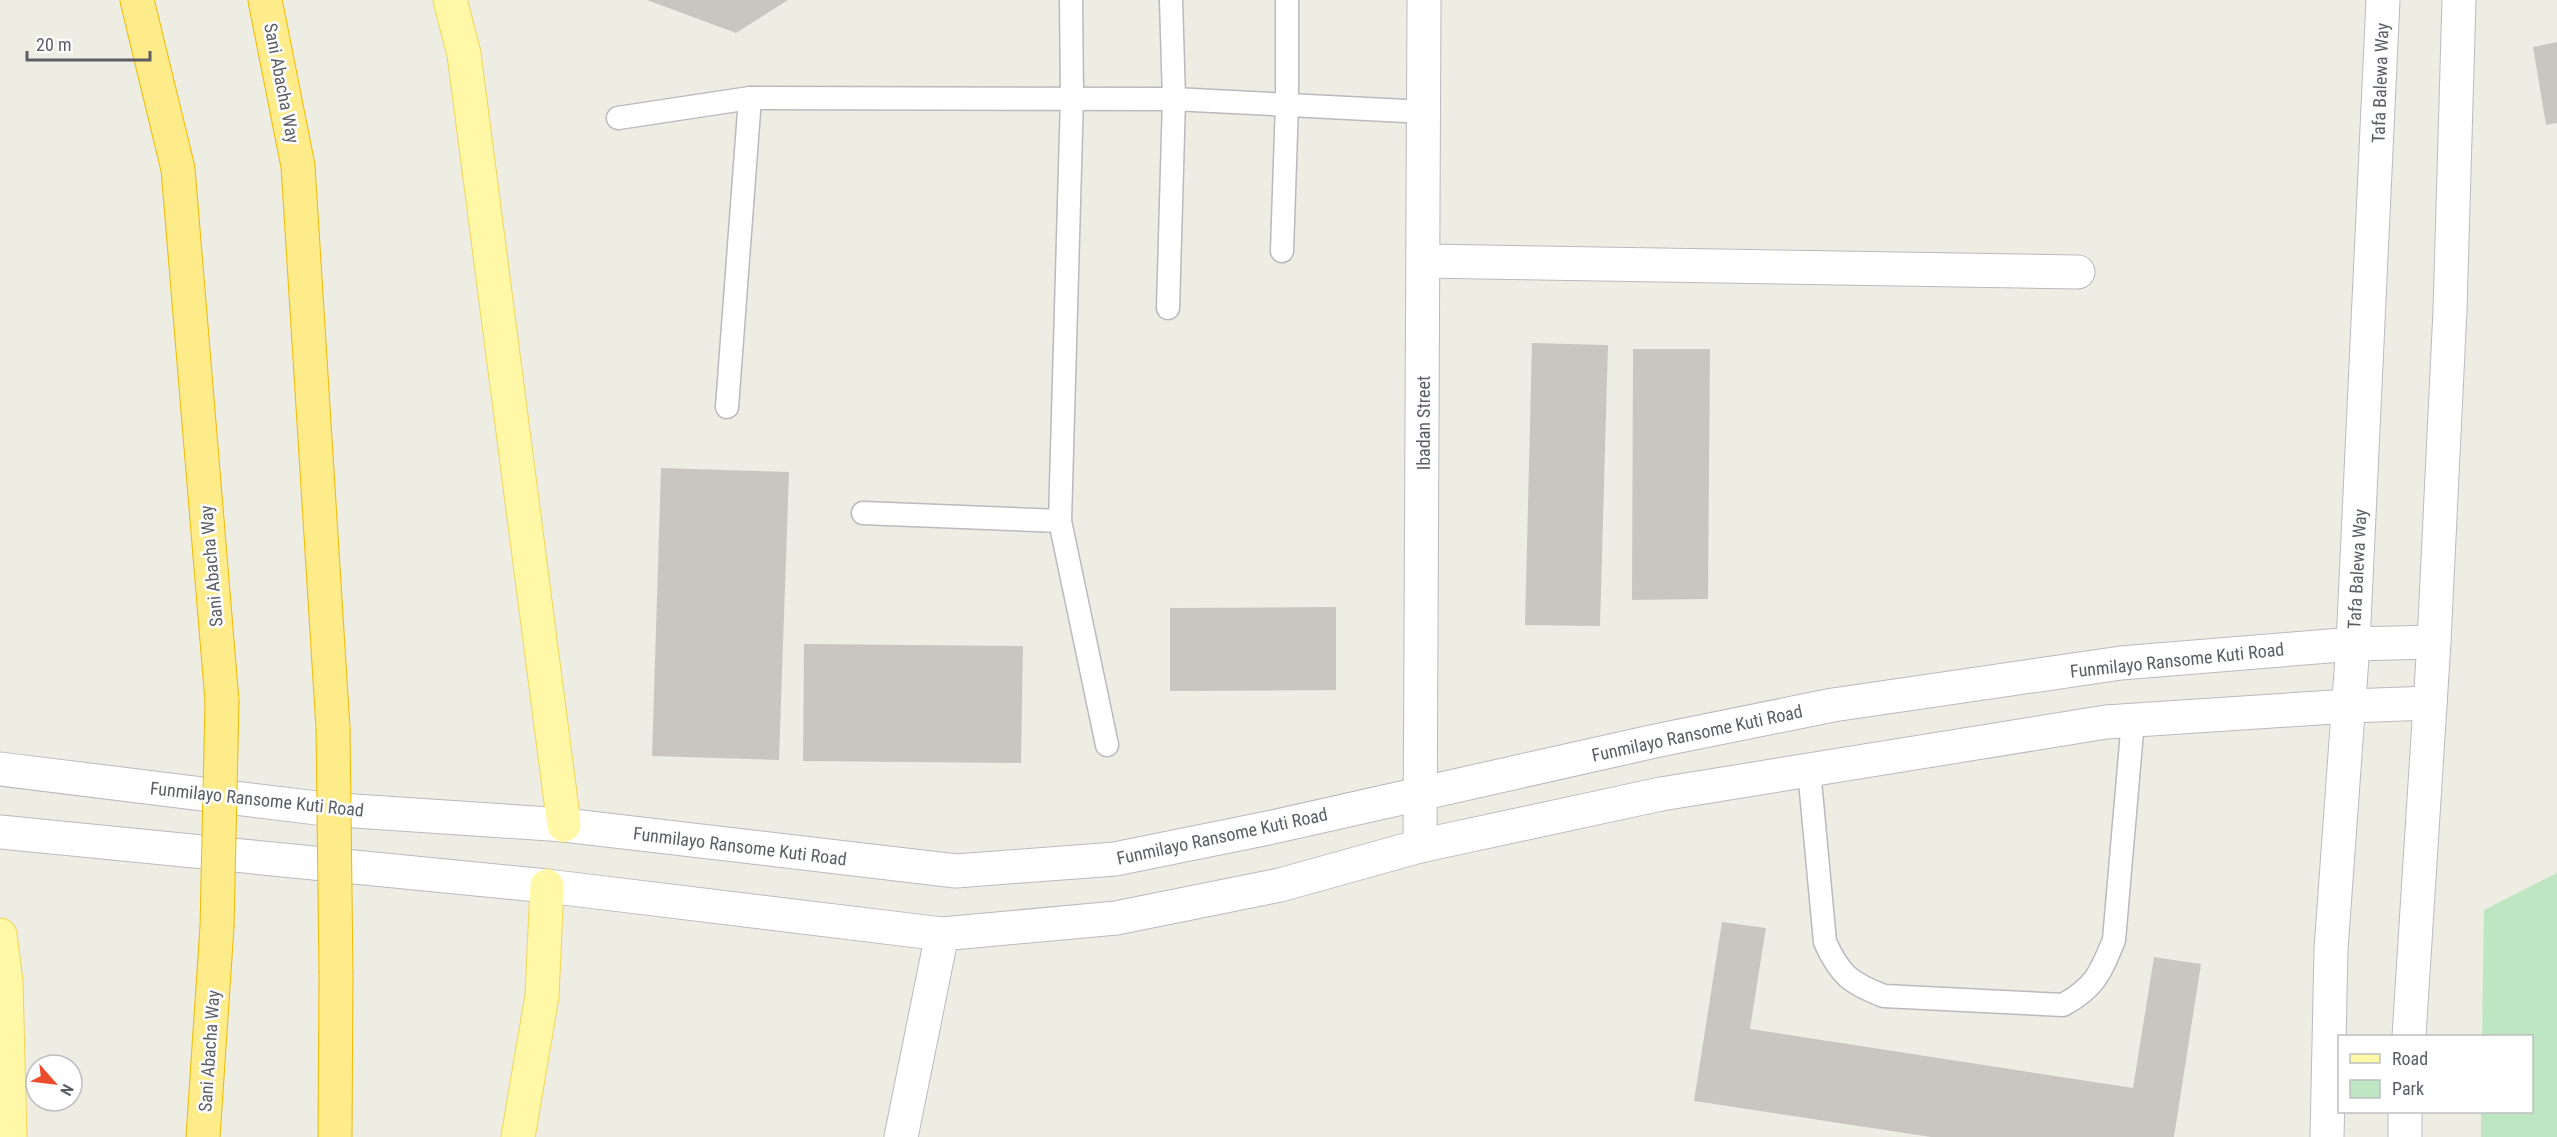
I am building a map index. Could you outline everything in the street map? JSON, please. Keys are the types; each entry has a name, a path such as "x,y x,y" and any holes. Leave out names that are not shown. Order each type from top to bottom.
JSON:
{"highway":[{"name":"Sani Abacha Way","path":"136,0 178,168 222,701 217,927 203,1137"},
{"name":"Sani Abacha Way","path":"265,0 298,166 333,728 335,1137"}],"main road":[{"path":"450,0 464,54 564,825"},
{"path":"518,1137 542,996 547,886"},
{"path":"0,935 6,982 10,1137"}],"street":[{"name":"Ibadan Street","path":"1420,846 1424,0"},
{"name":"Tafa Balewa Way","path":"2327,1137 2331,949 2353,644 2383,0"},
{"path":"2409,1035 2434,642 2449,322 2459,0"},
{"path":"1424,261 2078,272"},
{"name":"Funmilayo Ransome Kuti Road","path":"0,769 325,809 564,825 956,871 1115,859 1833,705 2121,663 2353,644 2434,642"},
{"path":"0,832 547,886 942,934 1116,918 1280,885 1420,846 1661,794 2106,722 2430,703"},
{"path":"901,1137 942,934"},
{"path":"2405,1113 2405,1137"}],"lane":[{"path":"1071,0 1072,97 1060,521 1107,745"},
{"path":"1168,308 1174,99 1171,0"},
{"path":"1282,251 1287,103 1287,0"},
{"path":"727,407 750,98"},
{"path":"618,118 750,98 1174,99 1287,103 1425,112"},
{"path":"863,513 1060,521"},
{"path":"1809,770 1825,942 1835,965 1858,986 1884,996 2062,1005 2086,992 2103,966 2114,940 2133,720"}],"green space":[{"path":"2557,873 2557,1137 2481,1137 2481,1113 2533,1113 2533,1035 2482,1035 2484,910"}],"building":[{"path":"647,0 788,0 736,33"},
{"path":"2557,42 2557,123 2546,125 2533,47"},
{"path":"1532,343 1608,345 1600,626 1525,625"},
{"path":"1633,349 1710,349 1708,599 1632,600"},
{"path":"661,468 789,472 779,760 652,756"},
{"path":"1336,607 1336,690 1170,691 1170,608"},
{"path":"804,644 1023,646 1021,763 803,761"},
{"path":"1722,922 1766,928 1750,1029 2133,1088 2154,957 2201,964 2174,1137 1931,1137 1694,1101"}]}
